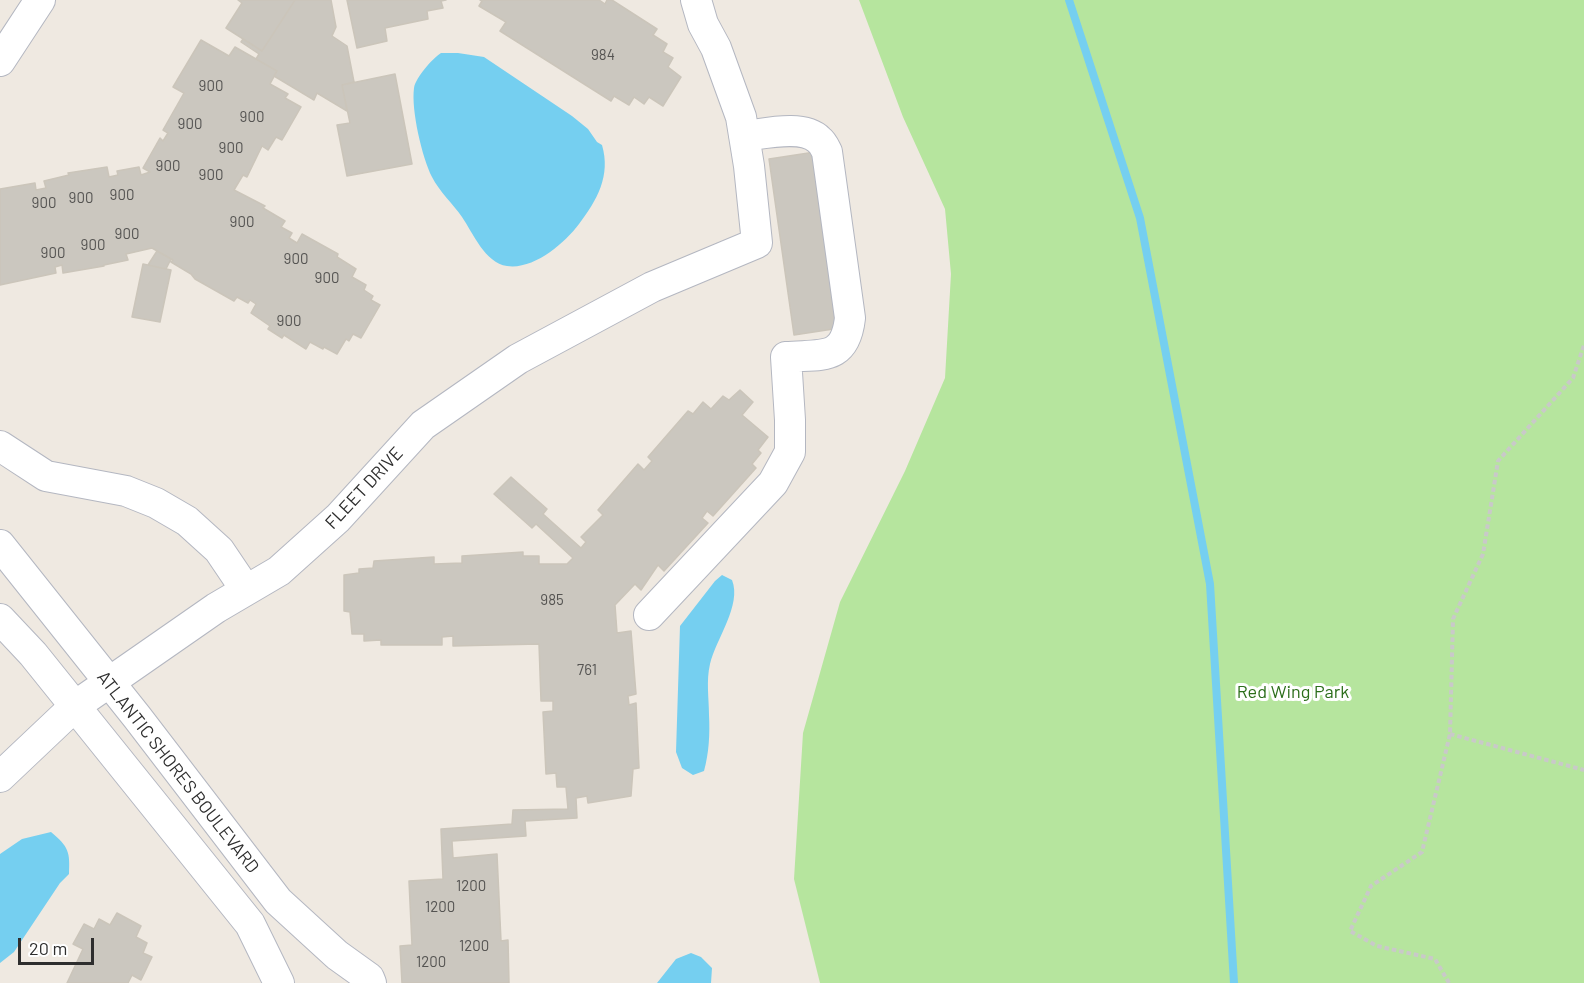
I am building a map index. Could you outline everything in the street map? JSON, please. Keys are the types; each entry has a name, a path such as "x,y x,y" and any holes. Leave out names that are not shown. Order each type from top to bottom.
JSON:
{"street":[{"path":"0,61 40,0"},
{"path":"649,615 773,483 790,452 786,357 831,353 840,348 848,336 849,318 827,152 819,139 810,134 792,130 744,136 741,117 729,83 716,48 703,24 696,0"},
{"name":"FLEET DRIVE","path":"0,777 75,706 216,608 279,571 338,518 423,425 518,358 652,287 757,243 744,136"},
{"path":"0,446 46,476 126,491 156,503 188,521 219,550 246,590"},
{"name":"ATLANTIC SHORES BOULEVARD","path":"0,545 110,682 278,901 337,955 369,978 371,983"},
{"name":"ATLANTIC SHORES BOULEVARD","path":"0,619 33,654 250,924 279,983"}],"path":[{"path":"1449,983 1435,959 1377,946 1350,931 1371,886 1422,852 1450,735 1453,619 1483,554 1498,460 1573,378 1584,345"},
{"path":"1450,735 1584,770"}],"green space":[{"name":"Red Wing Park","path":"859,0 1584,0 1584,983 820,983 794,879 803,733 840,602 905,471 945,378 951,274 945,209 903,117"}],"water":[{"path":"441,53 484,57 572,116 602,145 605,167 597,197 565,240 537,260 517,266 507,266 492,259 480,246 432,177 418,133 414,88 425,69"},
{"path":"722,575 732,580 734,600 710,664 709,736 706,764 704,771 693,775 682,768 676,752 680,626"},
{"path":"51,832 67,850 69,874 60,883 14,952 0,963 0,854 22,839"},
{"path":"691,953 701,957 712,968 711,983 657,983 676,959"}],"building":[{"path":"238,0 295,0 262,51 226,28 242,3"},
{"path":"295,0 331,0 336,27 332,36 347,46 354,82 342,85 347,111 317,93 314,100 274,76 277,71 256,59 259,54 241,42 243,39 262,51"},
{"path":"347,0 446,0 441,1 443,8 427,11 428,19 385,28 387,41 357,48"},
{"path":"480,0 599,0 605,4 607,0 612,0 657,29 653,35 667,44 663,52 673,58 668,67 681,77 663,106 649,97 644,104 634,97 629,105 614,96 611,101 500,31 506,22 479,6 482,1"},
{"path":"201,40 229,56 235,47 277,71 270,84 288,94 285,98 301,107 282,140 276,137 268,150 262,146 247,177 243,175 234,190 265,206 263,208 285,221 281,227 292,233 289,238 297,243 302,234 338,254 337,257 356,269 352,277 366,285 364,290 373,296 371,300 380,305 361,338 353,334 349,341 346,339 337,354 310,342 306,349 284,335 282,338 268,329 270,326 251,313 256,304 250,300 248,303 237,297 234,301 195,279 171,262 173,260 152,248 126,254 128,260 104,266 63,273 62,265 55,267 56,273 0,285 0,189 35,183 36,190 46,188 44,181 69,175 68,173 107,167 109,177 118,175 117,171 139,167 141,175 150,172 143,168 160,138 163,141 168,133 163,130 184,93 173,87"},
{"path":"395,74 412,164 347,176 337,125 350,123 342,85"},
{"path":"815,152 840,328 794,335 769,159"},
{"path":"157,251 171,259 166,269 148,265"},
{"path":"143,264 171,270 160,322 132,317"},
{"path":"740,390 753,402 742,415 768,437 758,450 761,453 752,464 756,468 713,516 707,511 702,518 708,523 664,571 658,565 641,590 635,584 615,605 617,633 631,631 636,694 628,696 629,705 636,703 639,768 633,769 631,796 588,803 587,796 576,798 577,818 525,821 526,836 452,841 453,858 497,854 501,941 508,940 509,983 402,983 400,946 412,945 409,881 443,879 441,829 512,824 513,810 568,809 566,787 557,787 556,773 546,774 543,712 553,711 553,701 541,701 539,644 453,646 453,636 442,637 442,645 381,645 381,640 364,641 364,634 352,634 350,612 344,611 344,575 359,573 359,569 373,568 374,561 434,557 434,564 462,563 462,556 523,552 523,556 539,556 539,564 567,564 573,558 536,524 532,528 494,494 511,477 547,509 543,514 581,548 586,542 581,537 603,515 598,510 638,464 644,470 652,461 648,457 688,411 693,414 703,402 711,409 723,396 729,400"},
{"path":"117,913 141,926 136,937 147,943 143,953 152,957 141,980 132,975 128,983 67,983 83,949 73,944 84,924 94,929 99,919 110,925"}],"waterway":[{"path":"1069,0 1140,218 1210,584 1234,983"}]}
